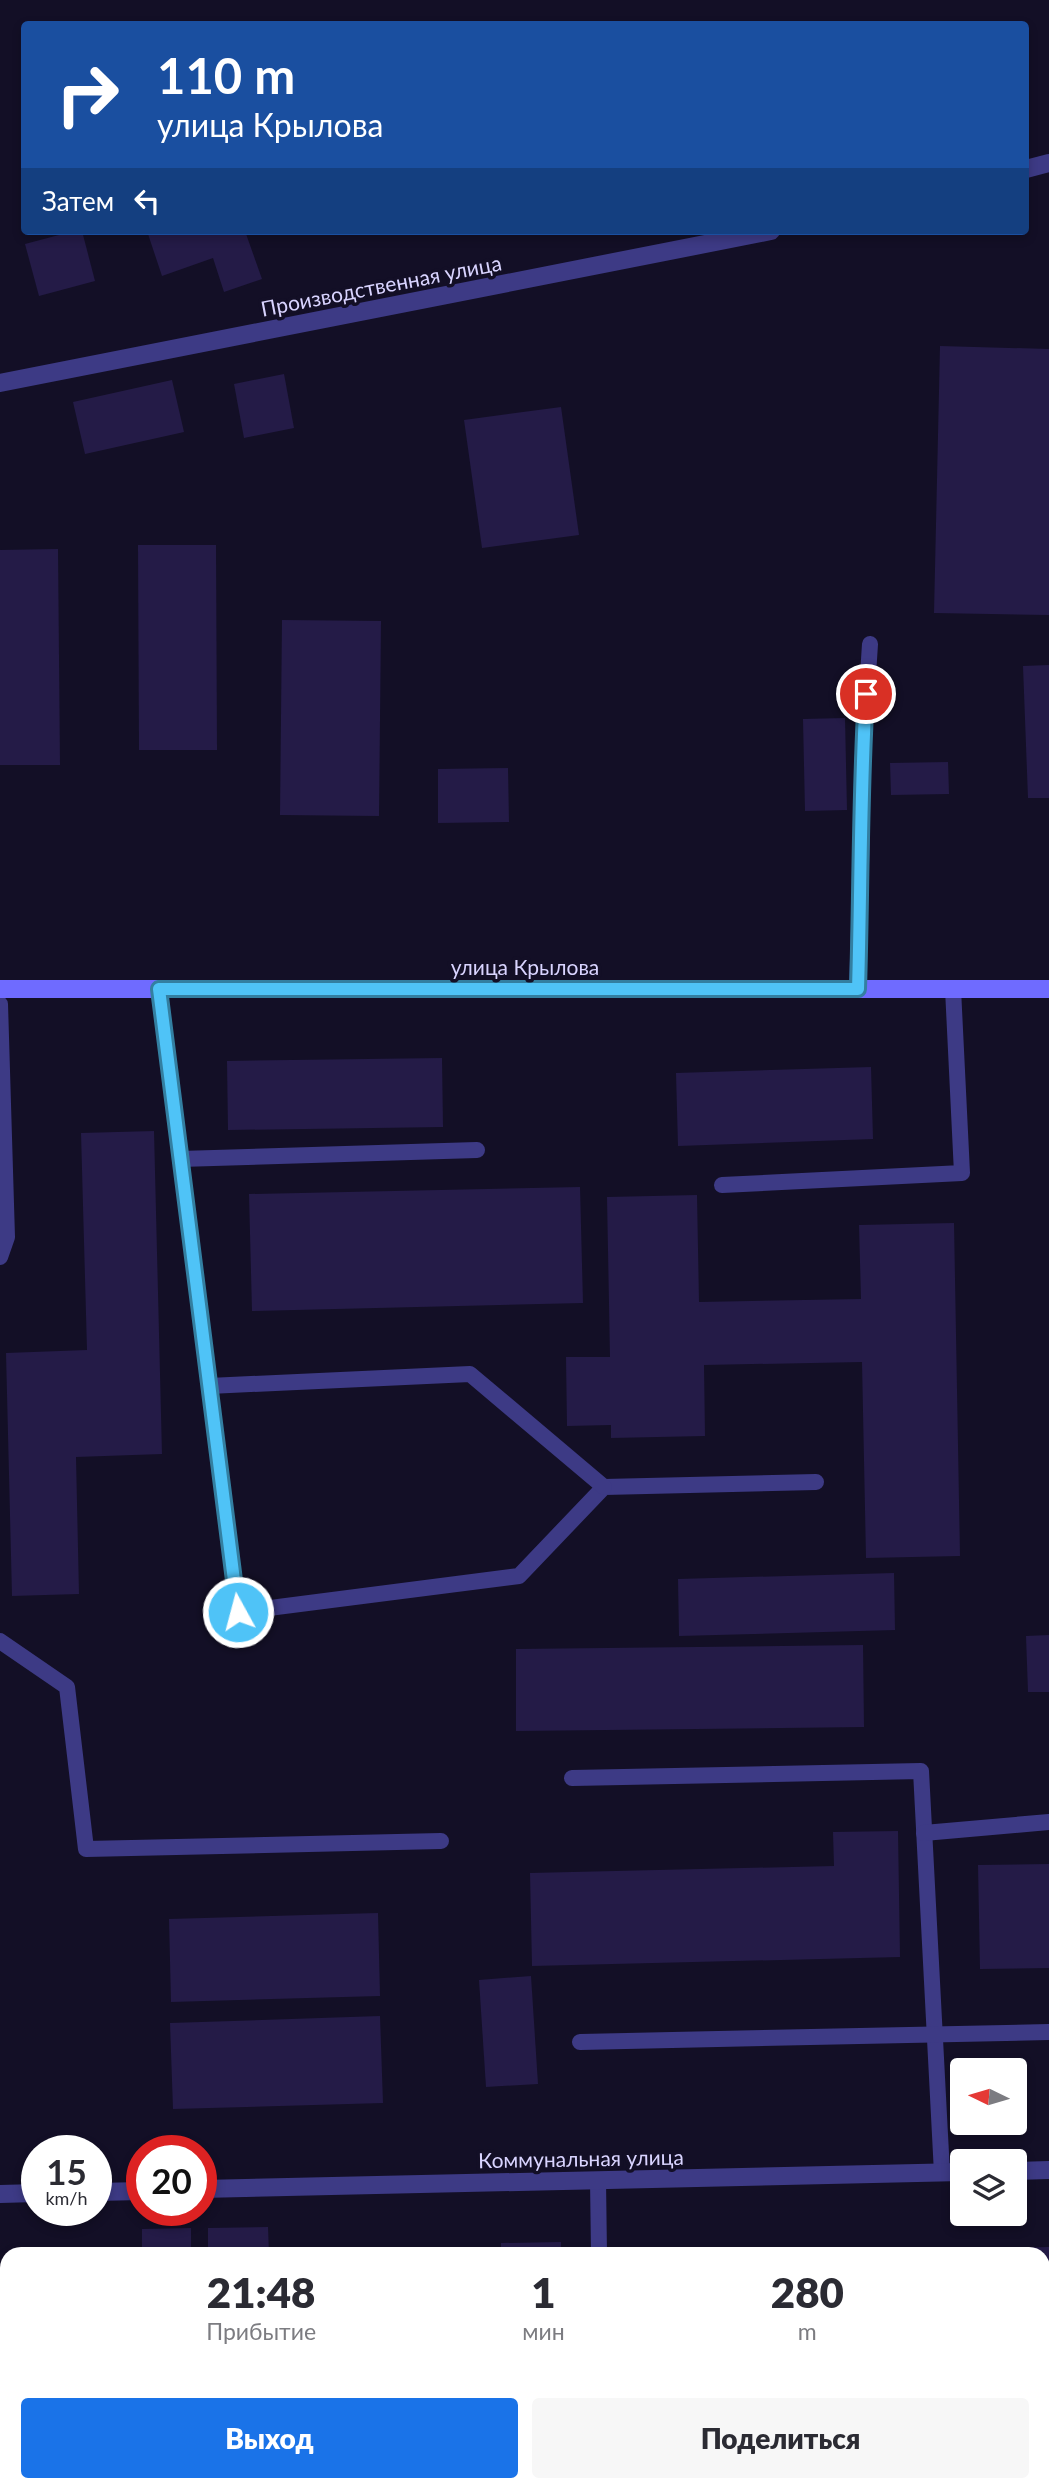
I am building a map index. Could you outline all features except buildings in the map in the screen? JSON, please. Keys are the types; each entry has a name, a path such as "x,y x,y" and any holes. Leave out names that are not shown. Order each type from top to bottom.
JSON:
{"street":[{"path":"1029,168 1049,163"},
{"name":"Производственная улица","path":"0,383 751,235"},
{"name":"улица Крылова","path":"0,989 1049,989"},
{"path":"1027,2171 1049,2170"},
{"name":"Коммунальная улица","path":"217,2189 950,2173"},
{"path":"0,2194 21,2193"}],"lane":[{"path":"858,989 862,769 870,644"},
{"path":"159,989 238,1612 519,1576 604,1487"},
{"path":"722,1185 962,1172 953,989"},
{"path":"0,1004 7,1237 0,1257"},
{"path":"180,1158 477,1150"},
{"path":"209,1386 470,1374 604,1487 816,1482"},
{"path":"0,1641 67,1687 86,1849 441,1841"},
{"path":"572,1778 921,1771 942,2173"},
{"path":"924,1833 1049,1822"},
{"path":"580,2042 1049,2032"},
{"path":"598,2180 599,2247"}],"route":[{"path":"238,1612 159,989 858,989 866,694"}]}
